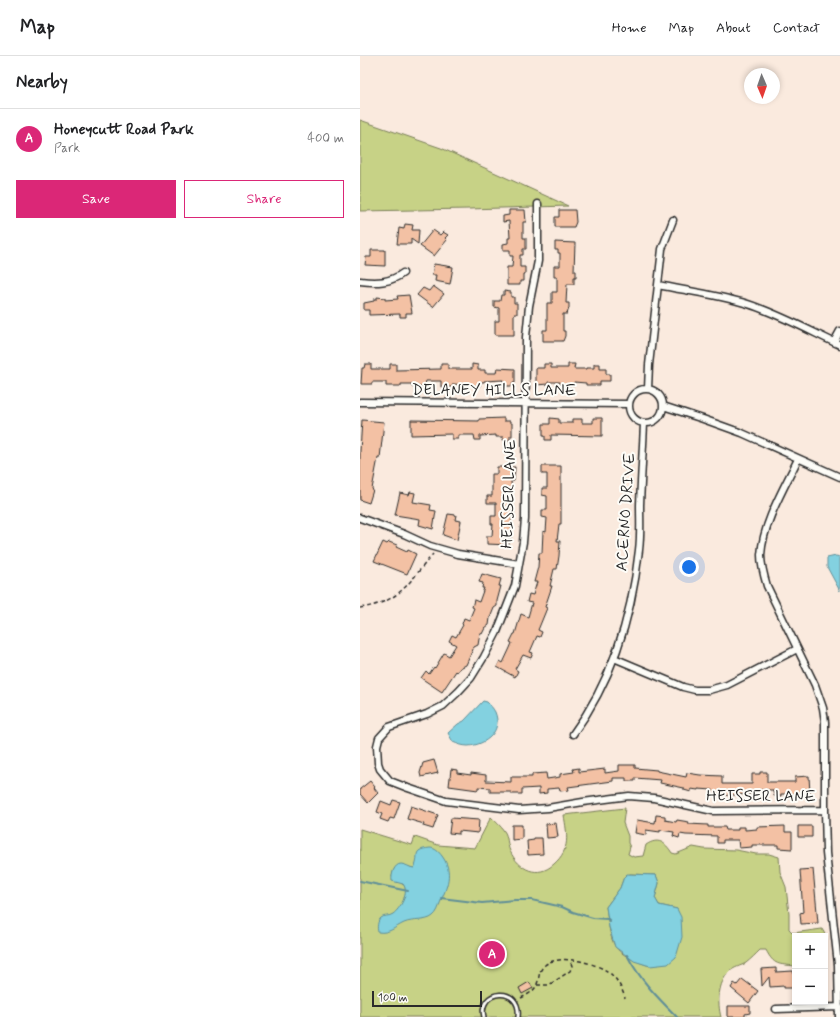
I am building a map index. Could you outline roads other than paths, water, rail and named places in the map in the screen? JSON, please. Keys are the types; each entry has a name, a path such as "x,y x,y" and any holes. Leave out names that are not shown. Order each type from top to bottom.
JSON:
{"street":[{"name":"HEISSER LANE","path":"538,204 538,261 527,320 525,519 515,586 499,626 484,657 471,678 443,706 427,714 389,727 379,738 377,746 378,763 380,769 390,780 446,801 519,810 548,808 629,796 654,798 713,811 825,810"},
{"path":"648,389 649,364 662,249 673,220"},
{"path":"360,281 380,282 397,278 403,273"},
{"path":"658,285 748,304 837,343 840,331"},
{"path":"648,389 656,392 660,396 663,406 659,417 654,421 644,423 633,418 630,414 628,404 636,392 648,389"},
{"name":"DELANEY HILLS LANE","path":"360,402 525,402 628,404"},
{"path":"663,406 742,433 840,477"},
{"name":"ACERNO DRIVE","path":"573,734 587,715 602,688 614,658 626,620 639,549 644,423"},
{"path":"798,459 766,527 761,556 767,586 815,685 823,708 826,748 826,854 838,965 839,1017"},
{"path":"360,518 404,534 430,546 458,554 519,564"},
{"path":"614,658 683,687 695,690 709,690 727,685 797,649"},
{"path":"776,1009 839,1007"}],"lane":[{"path":"484,1017 484,1006 488,1000 493,996 500,994 513,998 519,1011 518,1017"}],"water":[{"path":"836,556 840,557 840,591 827,567 827,558"},
{"path":"483,701 487,702 495,712 497,725 495,731 487,740 475,745 464,746 453,742 448,733 464,721"},
{"path":"430,848 437,850 446,862 448,868 447,885 437,912 430,918 404,923 389,931 378,932 377,929 380,919 396,912 405,896 405,887 403,884 392,881 392,876 396,866 401,864 414,868 418,852 420,850"},
{"path":"627,874 656,875 659,883 655,898 659,905 677,909 681,917 682,937 676,957 668,964 650,966 634,961 615,947 609,927 606,907 620,888 624,877"}],"waterway":[{"path":"360,881 408,891"},
{"path":"441,898 482,903 532,900 562,907 593,918 608,919 610,921"},
{"path":"627,955 656,996 677,1017"}],"place":[{"name":"Honeycutt Road Park","path":"492,954"}]}
